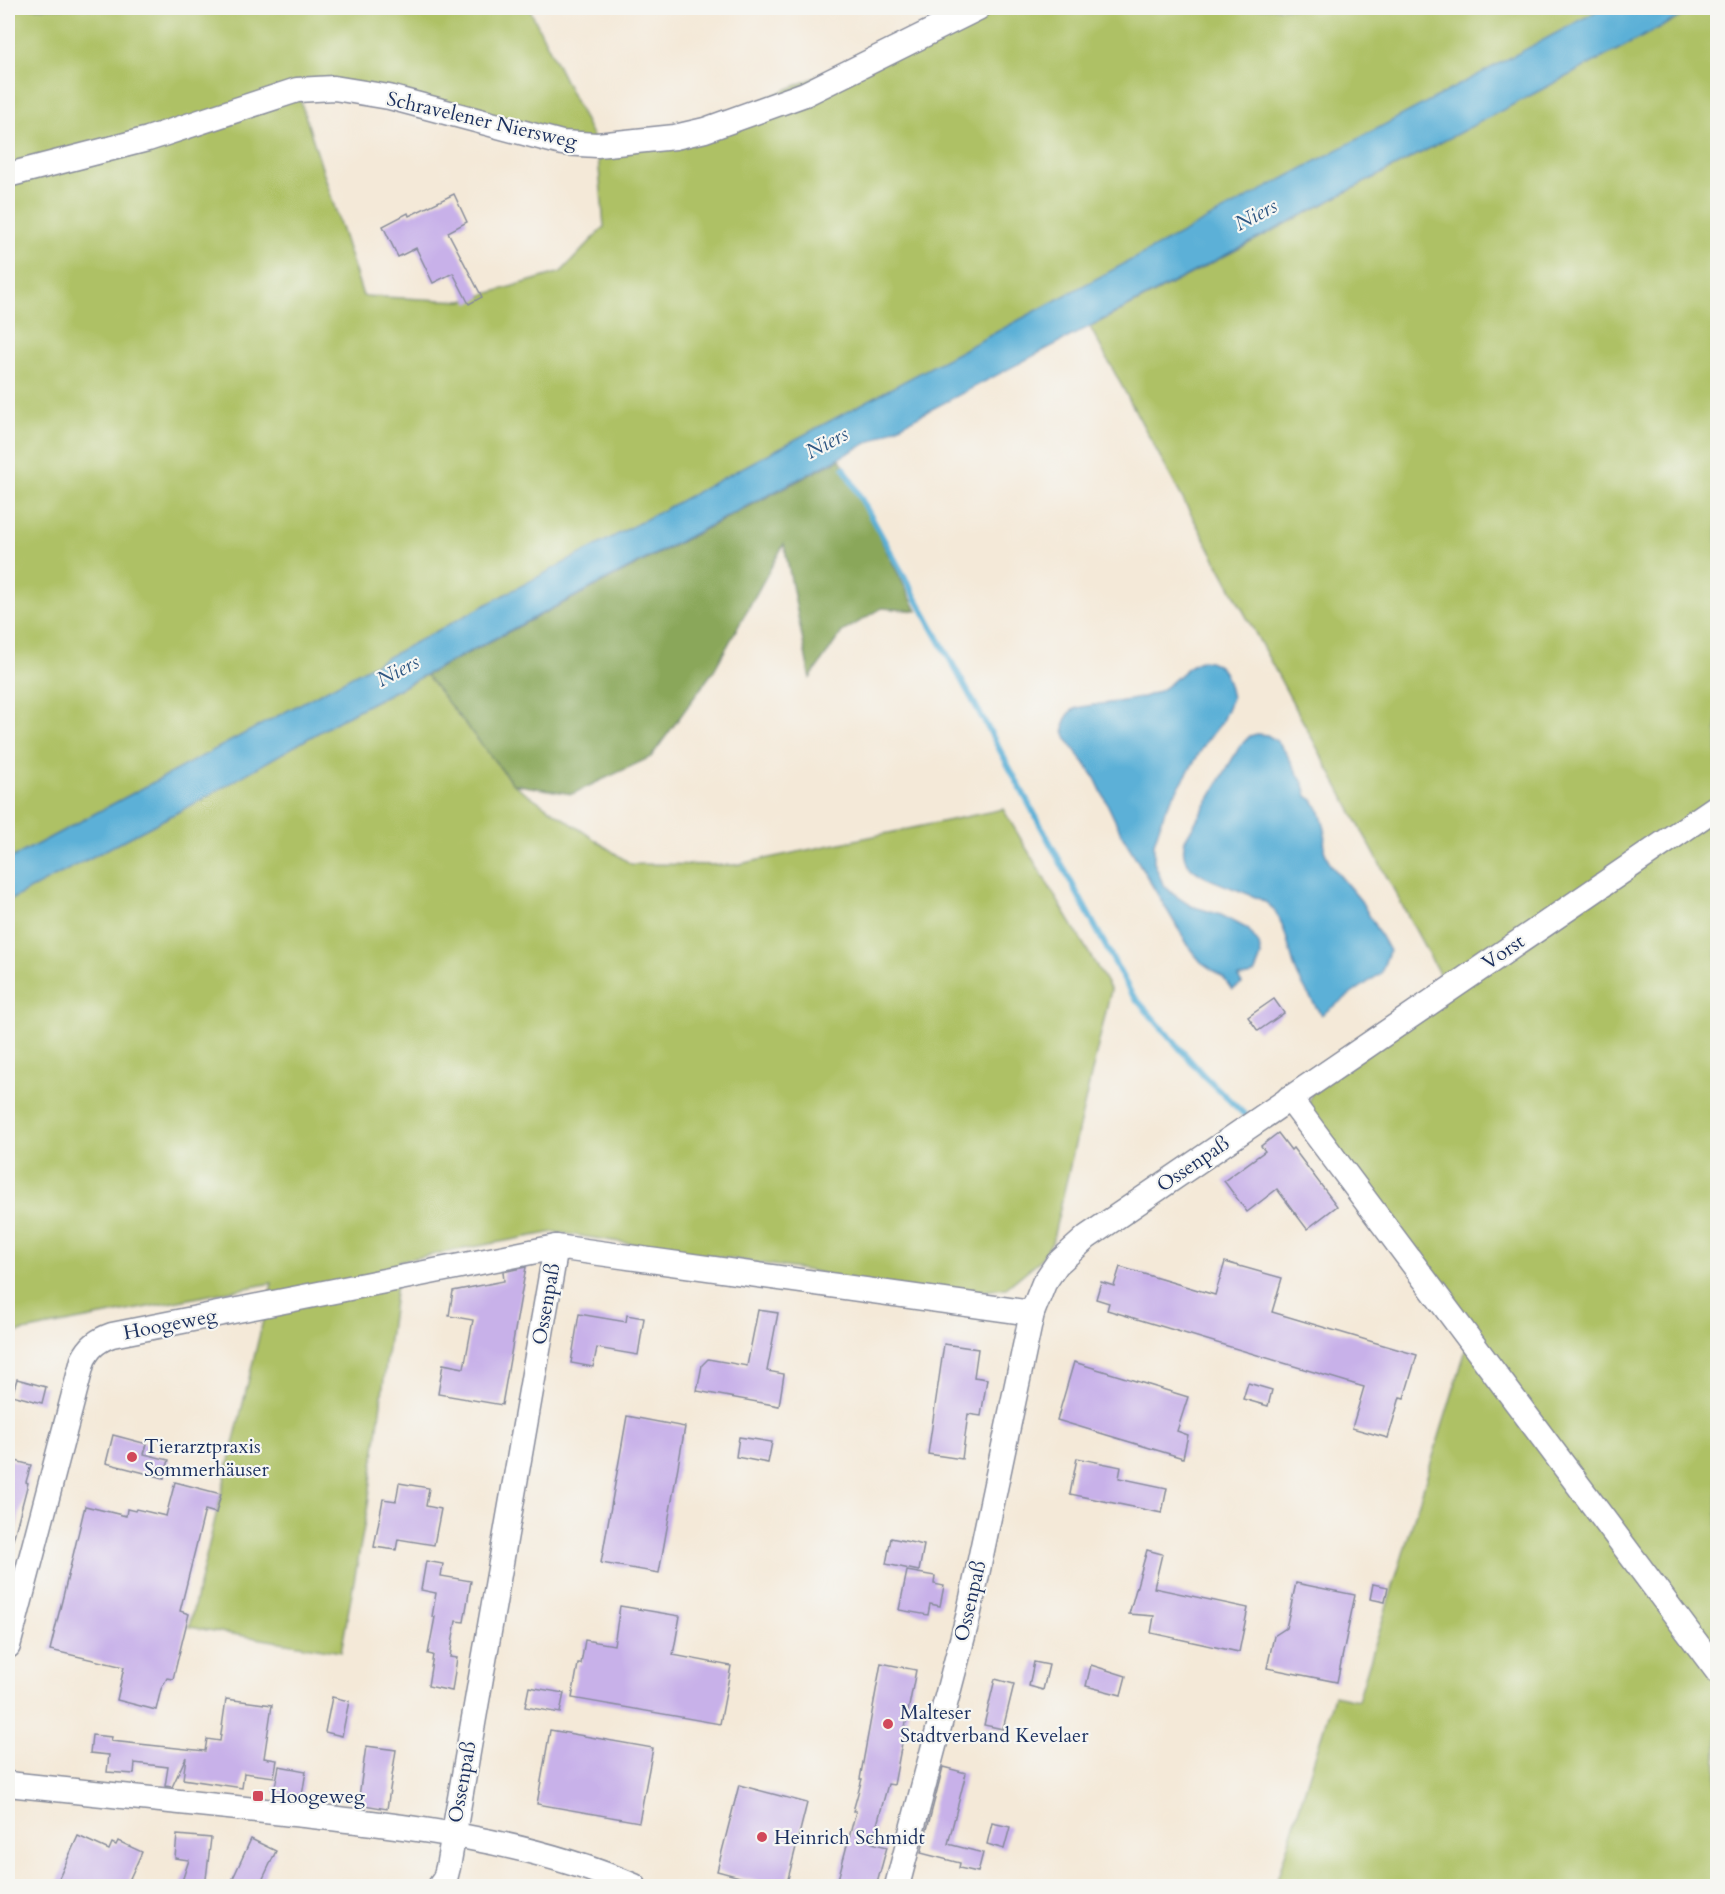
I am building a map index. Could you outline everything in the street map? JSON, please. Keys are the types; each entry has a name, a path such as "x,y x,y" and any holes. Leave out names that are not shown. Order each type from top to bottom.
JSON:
{"street":[{"name":"Schravelener Niersweg","path":"8,176 148,139 297,90 334,88 389,98 562,143 597,146 675,137 705,130 805,94 978,8"},
{"name":"Vorst","path":"1289,1098 1718,806"},
{"name":"Ossenpaß","path":"897,1887 968,1617 1032,1313 1044,1283 1057,1264 1087,1237 1289,1098"},
{"path":"1289,1098 1718,1672"},
{"name":"Ossenpaß","path":"440,1887 448,1867 556,1247 1032,1313"},
{"name":"Hoogeweg","path":"8,1646 83,1360 96,1342 112,1335 556,1247"},
{"path":"8,1784 453,1833 595,1869 634,1887"}],"green space":[{"path":"8,8 529,8 597,145 675,137 978,8 1604,8 8,860","holes":["297,90 597,145 604,227 561,272 462,301 363,296"]},
{"path":"1697,8 1717,8 1717,1663 1307,1110 1312,1091 1450,994 1090,327"},
{"path":"840,459 917,611 882,608 842,632 810,678 784,544 714,670 651,757 572,794 513,784 426,675"},
{"path":"426,675 513,784 631,864 735,865 1003,809 1111,990 1052,1243 1040,1260 1006,1288 930,1298 811,1271 554,1232 399,1261 368,1505 341,1652 189,1627 272,1283 8,1334 8,901 199,801 354,712"},
{"path":"1467,1346 1717,1680 1717,1886 1275,1886 1334,1695 1358,1700"}],"water":[{"name":"Niers","path":"1603,8 1697,8 354,712 199,801 8,901 8,860"},
{"path":"1203,660 1210,661 1221,668 1227,678 1232,698 1221,723 1206,742 1165,810 1154,843 1154,862 1163,884 1173,894 1191,906 1221,915 1248,929 1259,944 1261,956 1255,972 1249,976 1238,977 1242,984 1232,990 1224,978 1201,962 1191,950 1122,835 1094,776 1068,741 1064,731 1065,720 1071,711 1087,706 1147,696 1157,692 1189,667"},
{"path":"1267,735 1277,741 1286,753 1304,785 1307,796 1313,800 1320,812 1325,829 1324,850 1330,864 1361,901 1389,951 1381,973 1321,1015 1298,977 1283,926 1274,910 1258,898 1195,871 1184,854 1185,840 1240,746 1250,736"}],"building":[{"path":"454,194 467,222 448,232 482,297 469,304 453,273 433,283 416,248 398,257 383,226"},
{"path":"1274,999 1284,1013 1258,1031 1248,1017"},
{"path":"1278,1133 1291,1150 1293,1148 1337,1206 1307,1229 1277,1189 1247,1212 1224,1181 1265,1151 1261,1146"},
{"path":"1225,1262 1282,1278 1272,1312 1417,1355 1404,1398 1400,1397 1388,1438 1352,1428 1364,1387 1107,1310 1109,1303 1096,1299 1101,1282 1114,1286 1120,1267 1215,1295"},
{"path":"526,1267 502,1405 438,1394 443,1364 464,1368 473,1320 449,1316 453,1291 504,1281 503,1272"},
{"path":"758,1310 778,1313 767,1371 784,1374 779,1406 697,1391 702,1365 708,1359 747,1366"},
{"path":"579,1314 626,1322 627,1315 644,1318 638,1355 597,1348 593,1367 571,1363"},
{"path":"944,1344 978,1349 974,1377 987,1379 981,1416 968,1414 962,1459 928,1454"},
{"path":"1074,1362 1188,1397 1177,1431 1188,1435 1183,1458 1057,1420"},
{"path":"17,1379 46,1387 42,1403 12,1395"},
{"path":"1248,1383 1272,1390 1268,1406 1243,1399"},
{"path":"627,1416 685,1427 659,1573 601,1563"},
{"name":"Tierarztpraxis Sommerhäuser","path":"113,1435 147,1444 144,1454 169,1460 164,1478 106,1463"},
{"path":"739,1437 772,1442 768,1463 736,1457"},
{"path":"1077,1458 1121,1467 1119,1478 1167,1488 1162,1513 1070,1494"},
{"path":"8,1459 31,1465 13,1540 8,1540"},
{"path":"175,1482 221,1494 216,1513 205,1510 180,1611 189,1614 173,1679 167,1678 161,1689 156,1710 117,1700 124,1667 50,1650 85,1506 126,1516 127,1509 135,1511 136,1509 166,1516"},
{"path":"399,1483 429,1488 426,1506 441,1509 434,1545 398,1539 396,1550 374,1547 383,1499 396,1501"},
{"path":"891,1538 924,1545 919,1571 886,1564"},
{"path":"1147,1550 1162,1554 1154,1588 1248,1608 1239,1652 1151,1633 1154,1616 1129,1614"},
{"path":"426,1561 443,1564 441,1576 471,1581 464,1622 456,1621 453,1637 450,1657 457,1658 452,1691 428,1686 433,1655 428,1654 435,1617 432,1617 436,1593 421,1590"},
{"path":"907,1571 935,1576 934,1584 944,1586 940,1606 930,1604 928,1615 899,1610"},
{"path":"1296,1583 1355,1595 1337,1682 1267,1668 1274,1636 1286,1628"},
{"path":"1373,1584 1388,1587 1385,1602 1370,1599"},
{"path":"620,1606 680,1616 673,1655 731,1666 720,1724 572,1698 585,1640 614,1645"},
{"path":"1034,1662 1049,1665 1043,1690 1029,1686"},
{"path":"881,1663 916,1670 894,1785 888,1784 872,1843 887,1847 876,1887 836,1887 856,1811 853,1811 862,1779 860,1779"},
{"path":"1091,1665 1126,1676 1121,1695 1086,1686"},
{"path":"995,1679 1014,1684 1003,1729 984,1725"},
{"path":"529,1687 564,1693 560,1713 525,1707"},
{"path":"332,1697 349,1701 342,1736 325,1732"},
{"path":"226,1699 272,1705 264,1758 277,1760 274,1777 244,1773 242,1788 183,1779 186,1757 172,1787 165,1786 168,1767 135,1763 134,1774 107,1772 109,1755 90,1753 92,1735 112,1737 111,1741 205,1751 207,1739 220,1741"},
{"path":"550,1730 653,1748 639,1822 537,1804"},
{"path":"366,1746 396,1750 387,1809 358,1804"},
{"path":"279,1766 306,1771 302,1796 274,1792"},
{"path":"943,1767 966,1773 948,1844 983,1853 978,1872 959,1868 960,1863 921,1853"},
{"name":"Heinrich Schmidt","path":"739,1785 807,1803 786,1887 778,1887 717,1871"},
{"path":"992,1823 1010,1827 1004,1849 987,1844"},
{"path":"177,1835 211,1838 205,1887 180,1887 189,1860 175,1858"},
{"path":"78,1836 109,1850 112,1843 116,1845 118,1841 142,1852 126,1887 55,1887"},
{"path":"251,1839 276,1851 259,1887 229,1887"}],"waterway":[{"path":"844,468 1131,993 1204,1076 1245,1115"}],"place":[{"name":"Tierarztpraxis Sommerhäuser","path":"132,1457"},
{"name":"Malteser Stadtverband Kevelaer","path":"888,1724"},
{"name":"Hoogeweg","path":"258,1796"},
{"name":"Heinrich Schmidt","path":"762,1837"}]}
